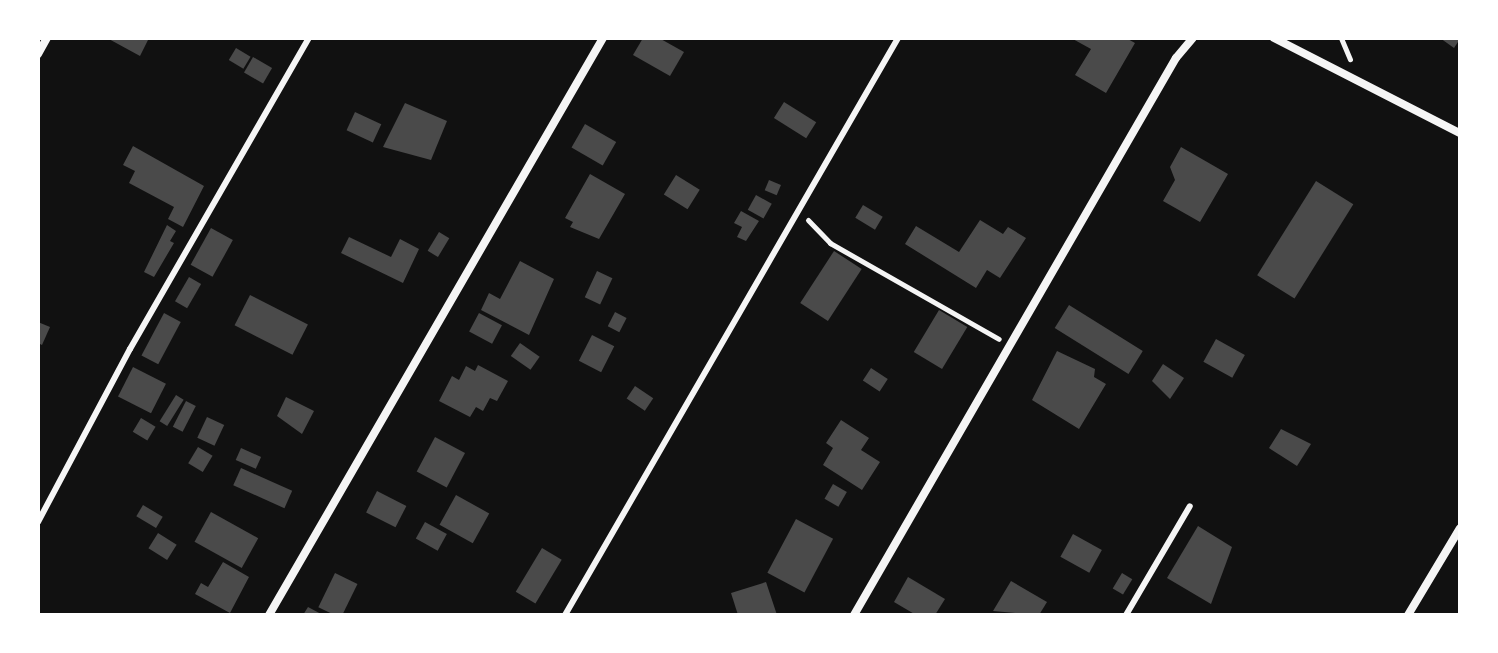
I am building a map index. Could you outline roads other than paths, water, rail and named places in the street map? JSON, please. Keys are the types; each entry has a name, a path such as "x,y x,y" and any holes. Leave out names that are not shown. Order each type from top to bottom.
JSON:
{"street":[{"path":"38,54 47,38"},
{"path":"269,615 603,38"},
{"path":"854,615 1014,347 1176,58 1193,38"},
{"path":"1274,38 1460,133"},
{"path":"1408,615 1460,528"}],"lane":[{"path":"38,522 130,349 309,38"},
{"path":"565,615 797,206 898,38"},
{"path":"1126,615 1190,506"}]}
